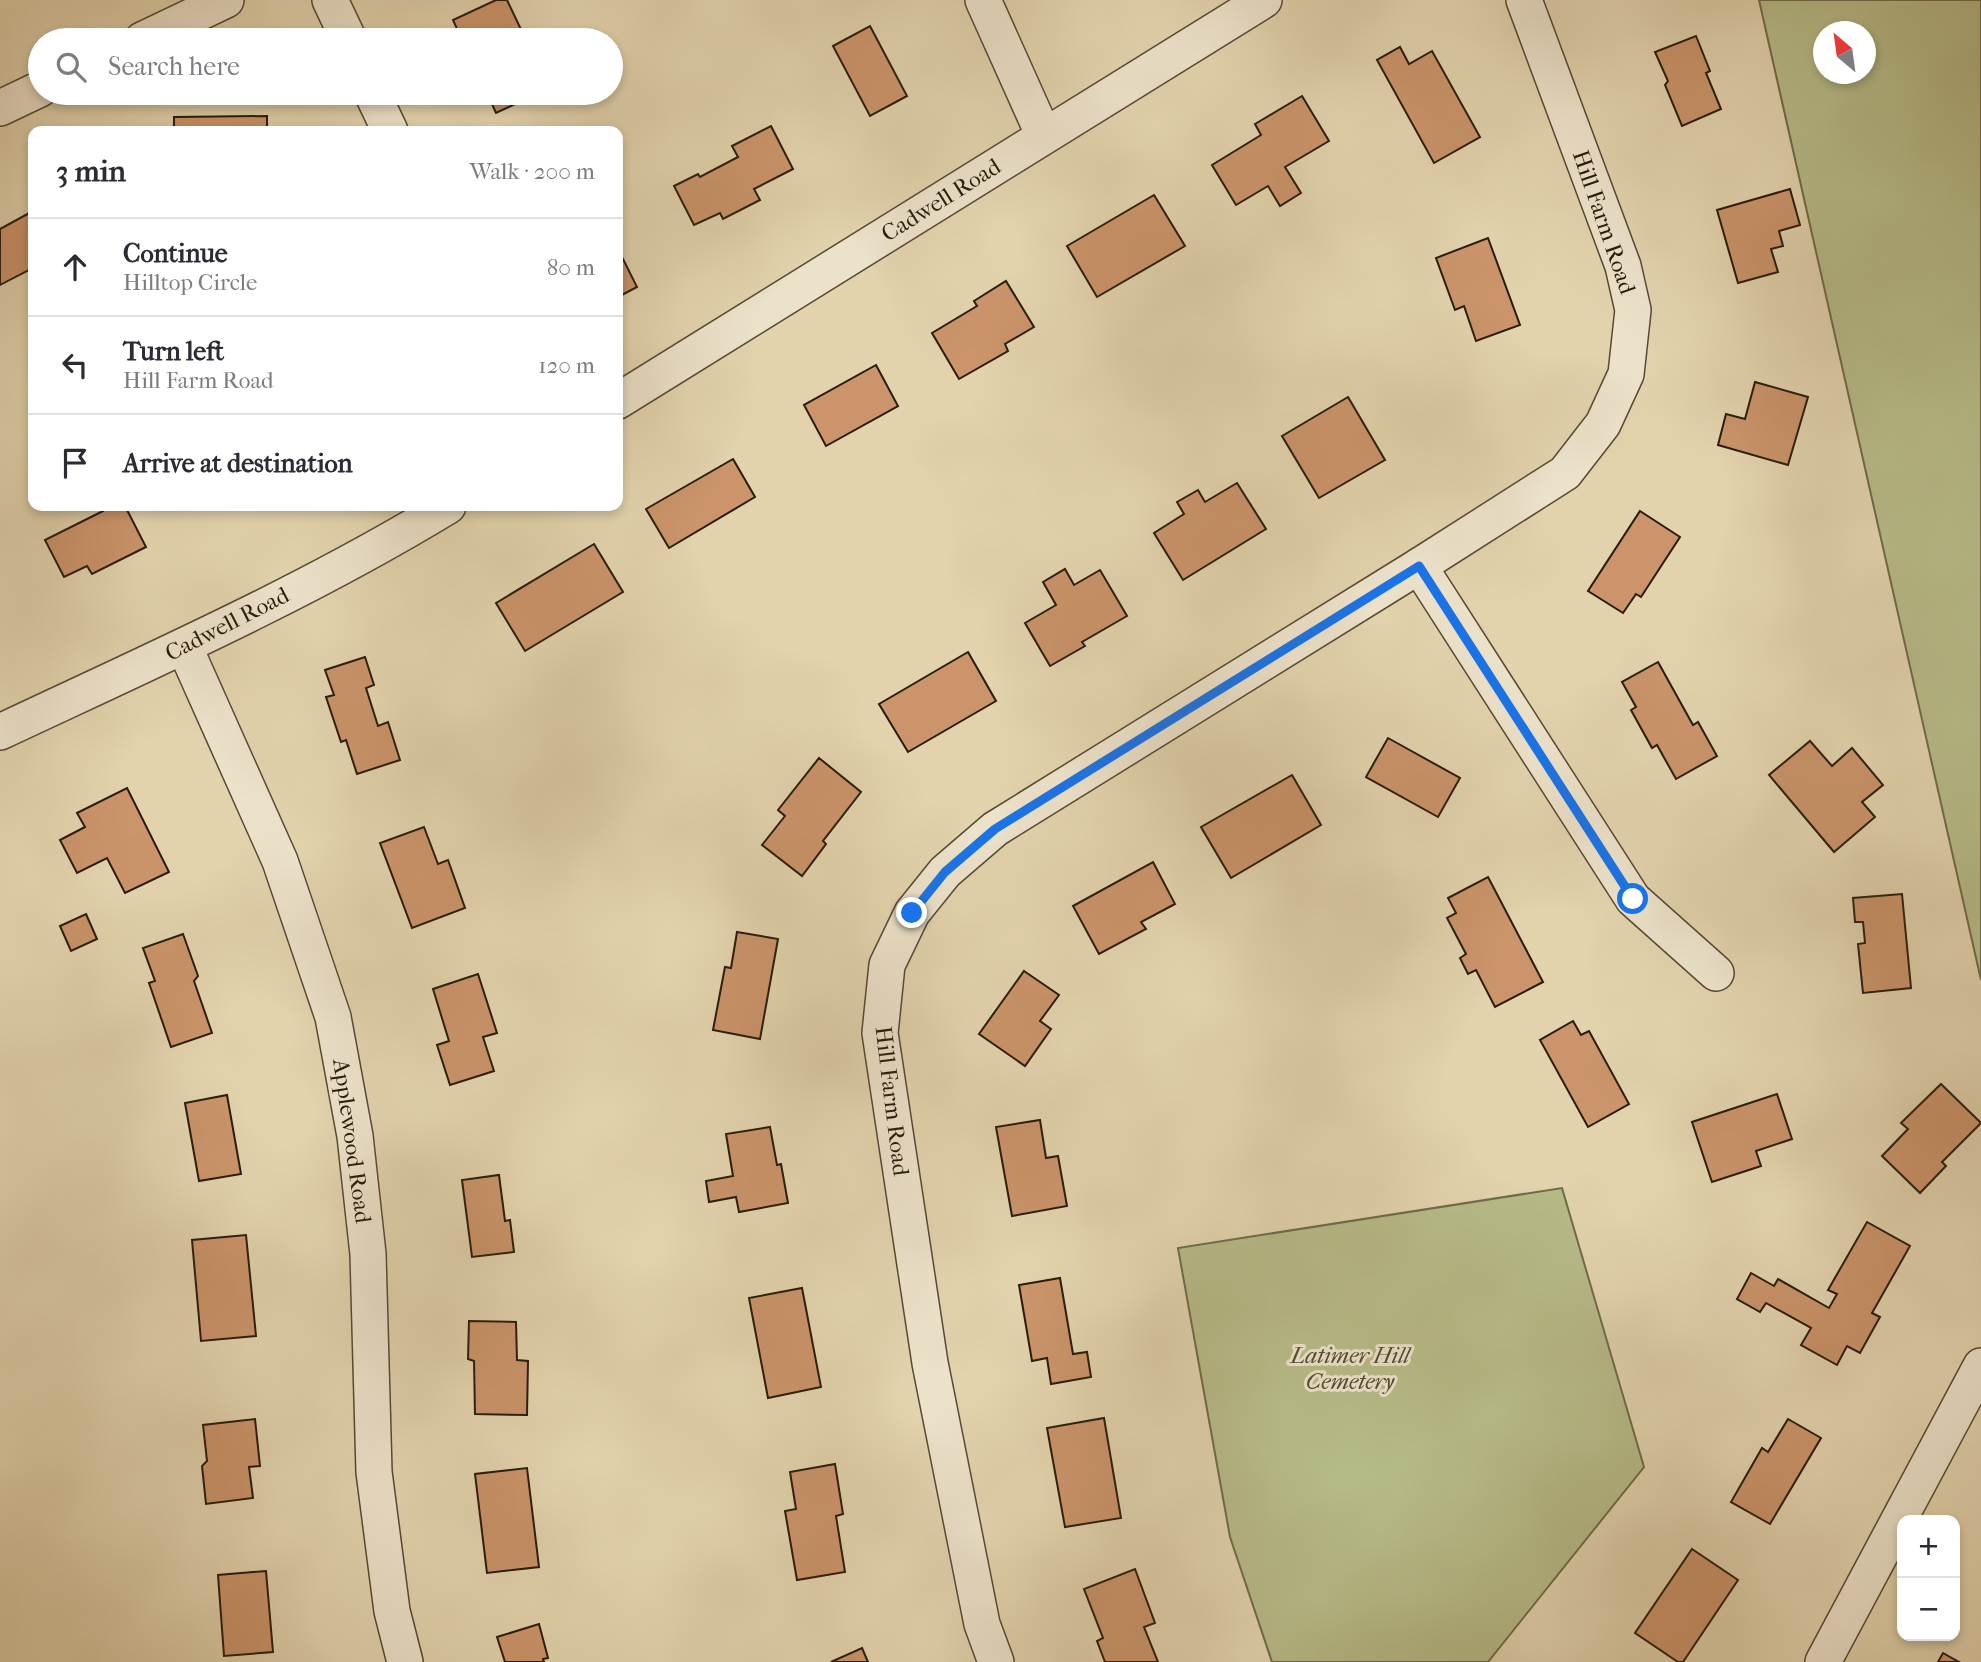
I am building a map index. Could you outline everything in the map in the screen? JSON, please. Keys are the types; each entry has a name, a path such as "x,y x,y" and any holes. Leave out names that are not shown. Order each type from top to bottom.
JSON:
{"street":[{"path":"167,28 226,0"},
{"path":"330,0 343,28"},
{"path":"983,0 1044,136"},
{"name":"Cadwell Road","path":"623,398 1264,0"},
{"name":"Hill Farm Road","path":"996,1662 982,1624 930,1363 880,1033 887,965 912,913 945,872 995,829 1419,566 1565,472 1603,424 1626,374 1633,310 1623,266 1524,0"},
{"path":"0,108 28,95"},
{"path":"378,105 388,126"},
{"name":"Cadwell Road","path":"0,732 184,646 386,544 440,511"},
{"path":"1419,566 1633,899 1717,973"},
{"name":"Applewood Road","path":"184,646 280,861 333,1017 355,1136 368,1254 374,1472 392,1611 405,1662"},
{"path":"1823,1662 1981,1366"}],"green space":[{"path":"1759,0 1981,0 1981,980"},
{"name":"Latimer Hill Cemetery","path":"1562,1188 1644,1467 1488,1662 1272,1662 1230,1537 1178,1248"}],"building":[{"path":"496,0 507,0 520,28 457,28 453,20"},
{"path":"870,26 907,96 870,116 833,46"},
{"path":"1696,36 1710,71 1706,73 1721,109 1682,126 1665,85 1668,81 1655,52"},
{"path":"1400,47 1409,64 1432,51 1480,137 1434,163 1377,60"},
{"path":"1302,96 1329,141 1285,167 1301,193 1280,206 1268,186 1236,205 1212,165 1261,135 1255,124"},
{"path":"492,105 513,105 496,113"},
{"path":"267,116 267,126 174,126 174,117"},
{"path":"771,126 793,169 754,189 760,200 723,219 720,213 694,225 674,186 698,174 700,177 738,157 732,146"},
{"path":"1790,189 1800,225 1779,231 1783,246 1771,249 1778,272 1738,283 1717,210"},
{"path":"1154,195 1185,246 1097,297 1067,246"},
{"path":"28,214 28,271 0,285 0,229"},
{"path":"1488,238 1520,325 1476,341 1464,306 1455,310 1436,258"},
{"path":"623,259 637,287 623,294"},
{"path":"1006,281 1034,327 1005,344 1008,351 959,379 932,333 977,306 974,301"},
{"path":"876,365 898,406 826,446 804,405"},
{"path":"1755,382 1808,397 1788,465 1718,445 1726,414 1745,419"},
{"path":"1348,397 1385,460 1319,498 1282,436"},
{"path":"733,459 755,497 669,548 646,509"},
{"path":"1237,483 1266,529 1183,580 1154,533 1184,514 1177,502 1198,490 1205,502"},
{"path":"103,511 128,511 146,547 92,574 87,566 64,577 45,540"},
{"path":"1640,511 1680,537 1641,597 1636,594 1623,613 1588,591"},
{"path":"594,544 623,592 525,651 496,603"},
{"path":"1065,569 1074,585 1100,570 1127,616 1082,642 1085,646 1050,666 1025,623 1056,605 1043,582"},
{"path":"968,652 996,701 908,752 879,704"},
{"path":"365,657 374,685 366,688 378,726 388,722 400,760 357,774 346,740 341,742 326,697 334,695 325,670"},
{"path":"1658,662 1693,725 1698,722 1717,756 1676,779 1657,745 1652,748 1631,710 1636,707 1622,682"},
{"path":"1388,738 1460,778 1438,817 1366,777"},
{"path":"1810,741 1832,766 1852,748 1883,785 1862,802 1875,817 1834,852 1769,775"},
{"path":"819,758 861,792 823,841 826,844 802,876 762,845 785,816 778,810"},
{"path":"1292,775 1321,825 1231,878 1201,827"},
{"path":"127,788 169,872 125,893 107,858 77,873 60,840 85,827 77,813"},
{"path":"424,827 438,864 448,860 465,908 412,928 380,843"},
{"path":"1153,862 1175,904 1141,922 1146,929 1099,954 1073,906"},
{"path":"1488,877 1543,982 1495,1007 1476,970 1468,974 1460,958 1466,954 1447,918 1456,913 1448,898"},
{"path":"1902,894 1911,988 1863,993 1858,944 1865,943 1863,922 1855,922 1853,898"},
{"path":"86,914 97,939 71,951 60,926"},
{"path":"737,932 778,939 760,1039 713,1030 725,967 731,968"},
{"path":"183,934 198,976 194,981 212,1033 171,1047 149,983 155,981 143,948"},
{"path":"1024,971 1059,995 1040,1021 1051,1029 1025,1066 979,1034"},
{"path":"478,974 497,1033 483,1037 494,1071 450,1085 437,1045 449,1041 433,989"},
{"path":"1573,1021 1581,1035 1589,1031 1629,1104 1588,1127 1540,1040"},
{"path":"1941,1084 1981,1123 1942,1162 1946,1166 1920,1193 1882,1156 1908,1129 1901,1123"},
{"path":"1777,1094 1792,1139 1756,1151 1761,1166 1712,1182 1692,1122"},
{"path":"227,1095 241,1174 199,1181 185,1103"},
{"path":"1040,1120 1046,1158 1058,1156 1067,1206 1012,1216 996,1127"},
{"path":"770,1127 777,1165 781,1164 788,1203 739,1212 736,1197 709,1202 706,1181 733,1176 726,1134"},
{"path":"499,1175 505,1221 510,1220 514,1252 472,1257 462,1180"},
{"path":"1867,1222 1910,1246 1872,1313 1880,1317 1860,1353 1847,1346 1837,1365 1801,1345 1811,1328 1766,1303 1760,1312 1737,1299 1751,1273 1774,1286 1778,1279 1829,1308 1837,1294 1828,1290"},
{"path":"246,1235 256,1336 201,1341 192,1240"},
{"path":"1060,1278 1073,1354 1087,1352 1091,1377 1051,1384 1047,1358 1032,1361 1019,1285"},
{"path":"802,1288 821,1387 768,1398 749,1298"},
{"path":"469,1321 516,1322 517,1360 528,1361 527,1415 475,1414 474,1361 468,1359"},
{"path":"1104,1418 1121,1518 1065,1527 1047,1428"},
{"path":"255,1419 260,1466 249,1467 253,1498 206,1504 202,1466 207,1461 203,1425"},
{"path":"1788,1419 1821,1438 1770,1524 1731,1502 1762,1448 1768,1452"},
{"path":"835,1464 843,1514 836,1516 845,1572 797,1580 785,1511 796,1509 790,1472"},
{"path":"527,1468 539,1567 487,1573 475,1474"},
{"path":"1692,1549 1738,1580 1683,1662 1678,1662 1635,1633"},
{"path":"1135,1569 1155,1623 1144,1627 1158,1662 1105,1662 1097,1641 1103,1638 1084,1589"},
{"path":"266,1571 273,1652 224,1656 218,1575"},
{"path":"539,1624 548,1658 543,1659 544,1662 505,1662 497,1637"},
{"path":"862,1648 868,1662 831,1662"},
{"path":"1943,1653 1959,1662 1938,1662"}],"route":[{"path":"912,913 945,872 995,829 1419,566 1633,899"}]}
